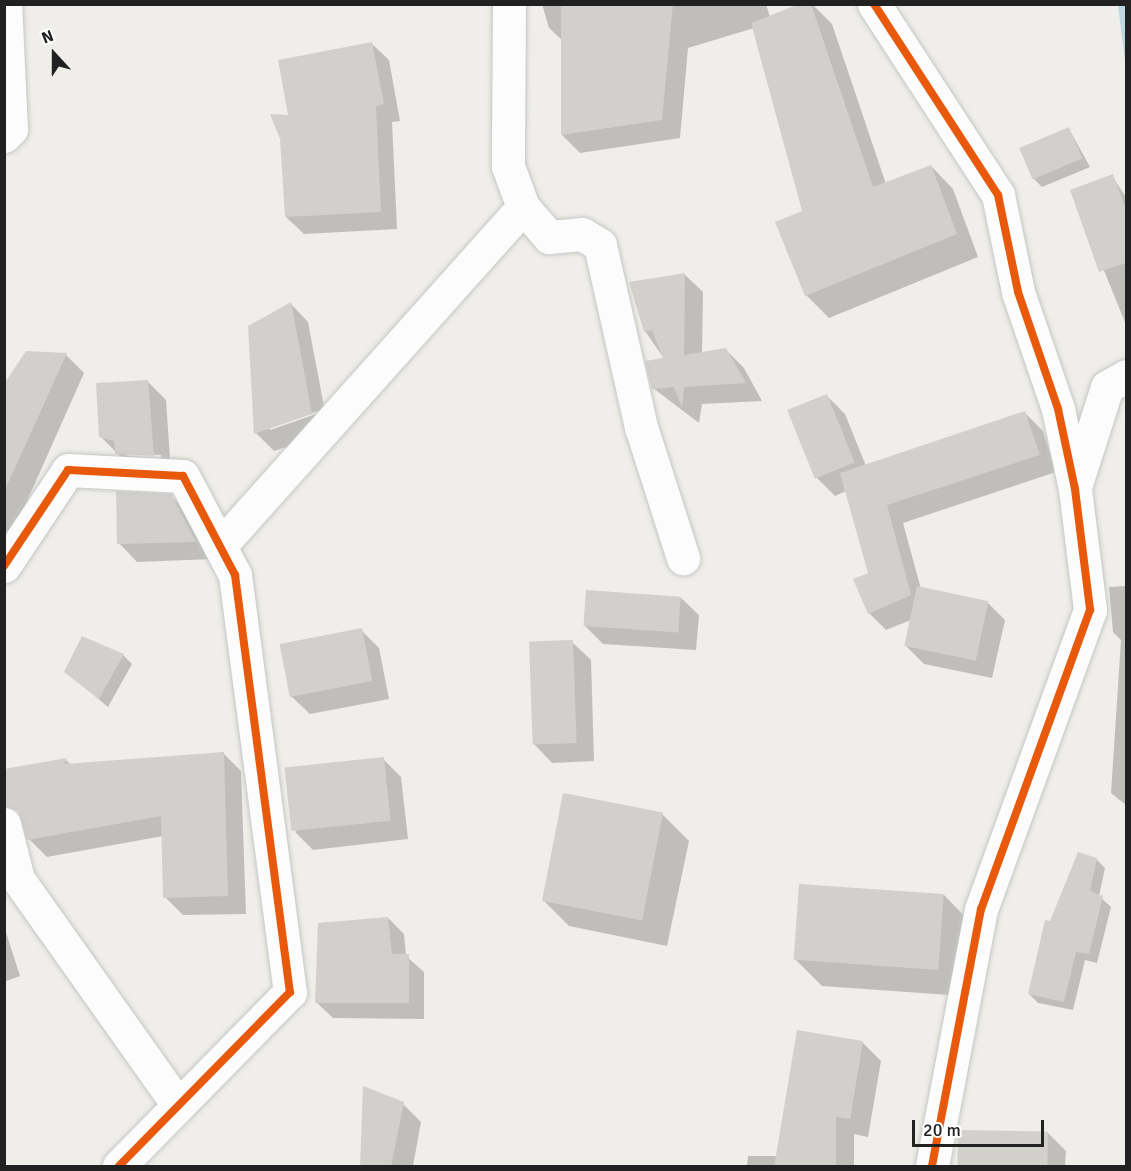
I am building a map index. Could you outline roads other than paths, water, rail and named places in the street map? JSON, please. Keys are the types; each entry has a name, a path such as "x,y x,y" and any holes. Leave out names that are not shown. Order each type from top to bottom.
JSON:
{"street":[{"path":"4,136 10,129 5,4"},
{"path":"509,4 508,166 523,207 549,237 582,234 600,245 632,394 683,558"},
{"path":"874,4 998,195 1018,292 1058,409 1075,489 1090,610 981,909 932,1167"},
{"path":"219,546 523,207"},
{"path":"1075,489 1107,387 1126,375"},
{"path":"4,566 68,470 183,476 235,575 290,992 118,1167"},
{"path":"4,824 18,879 178,1105"}],"water":[{"path":"1118,5 1126,5 1126,70"}]}
